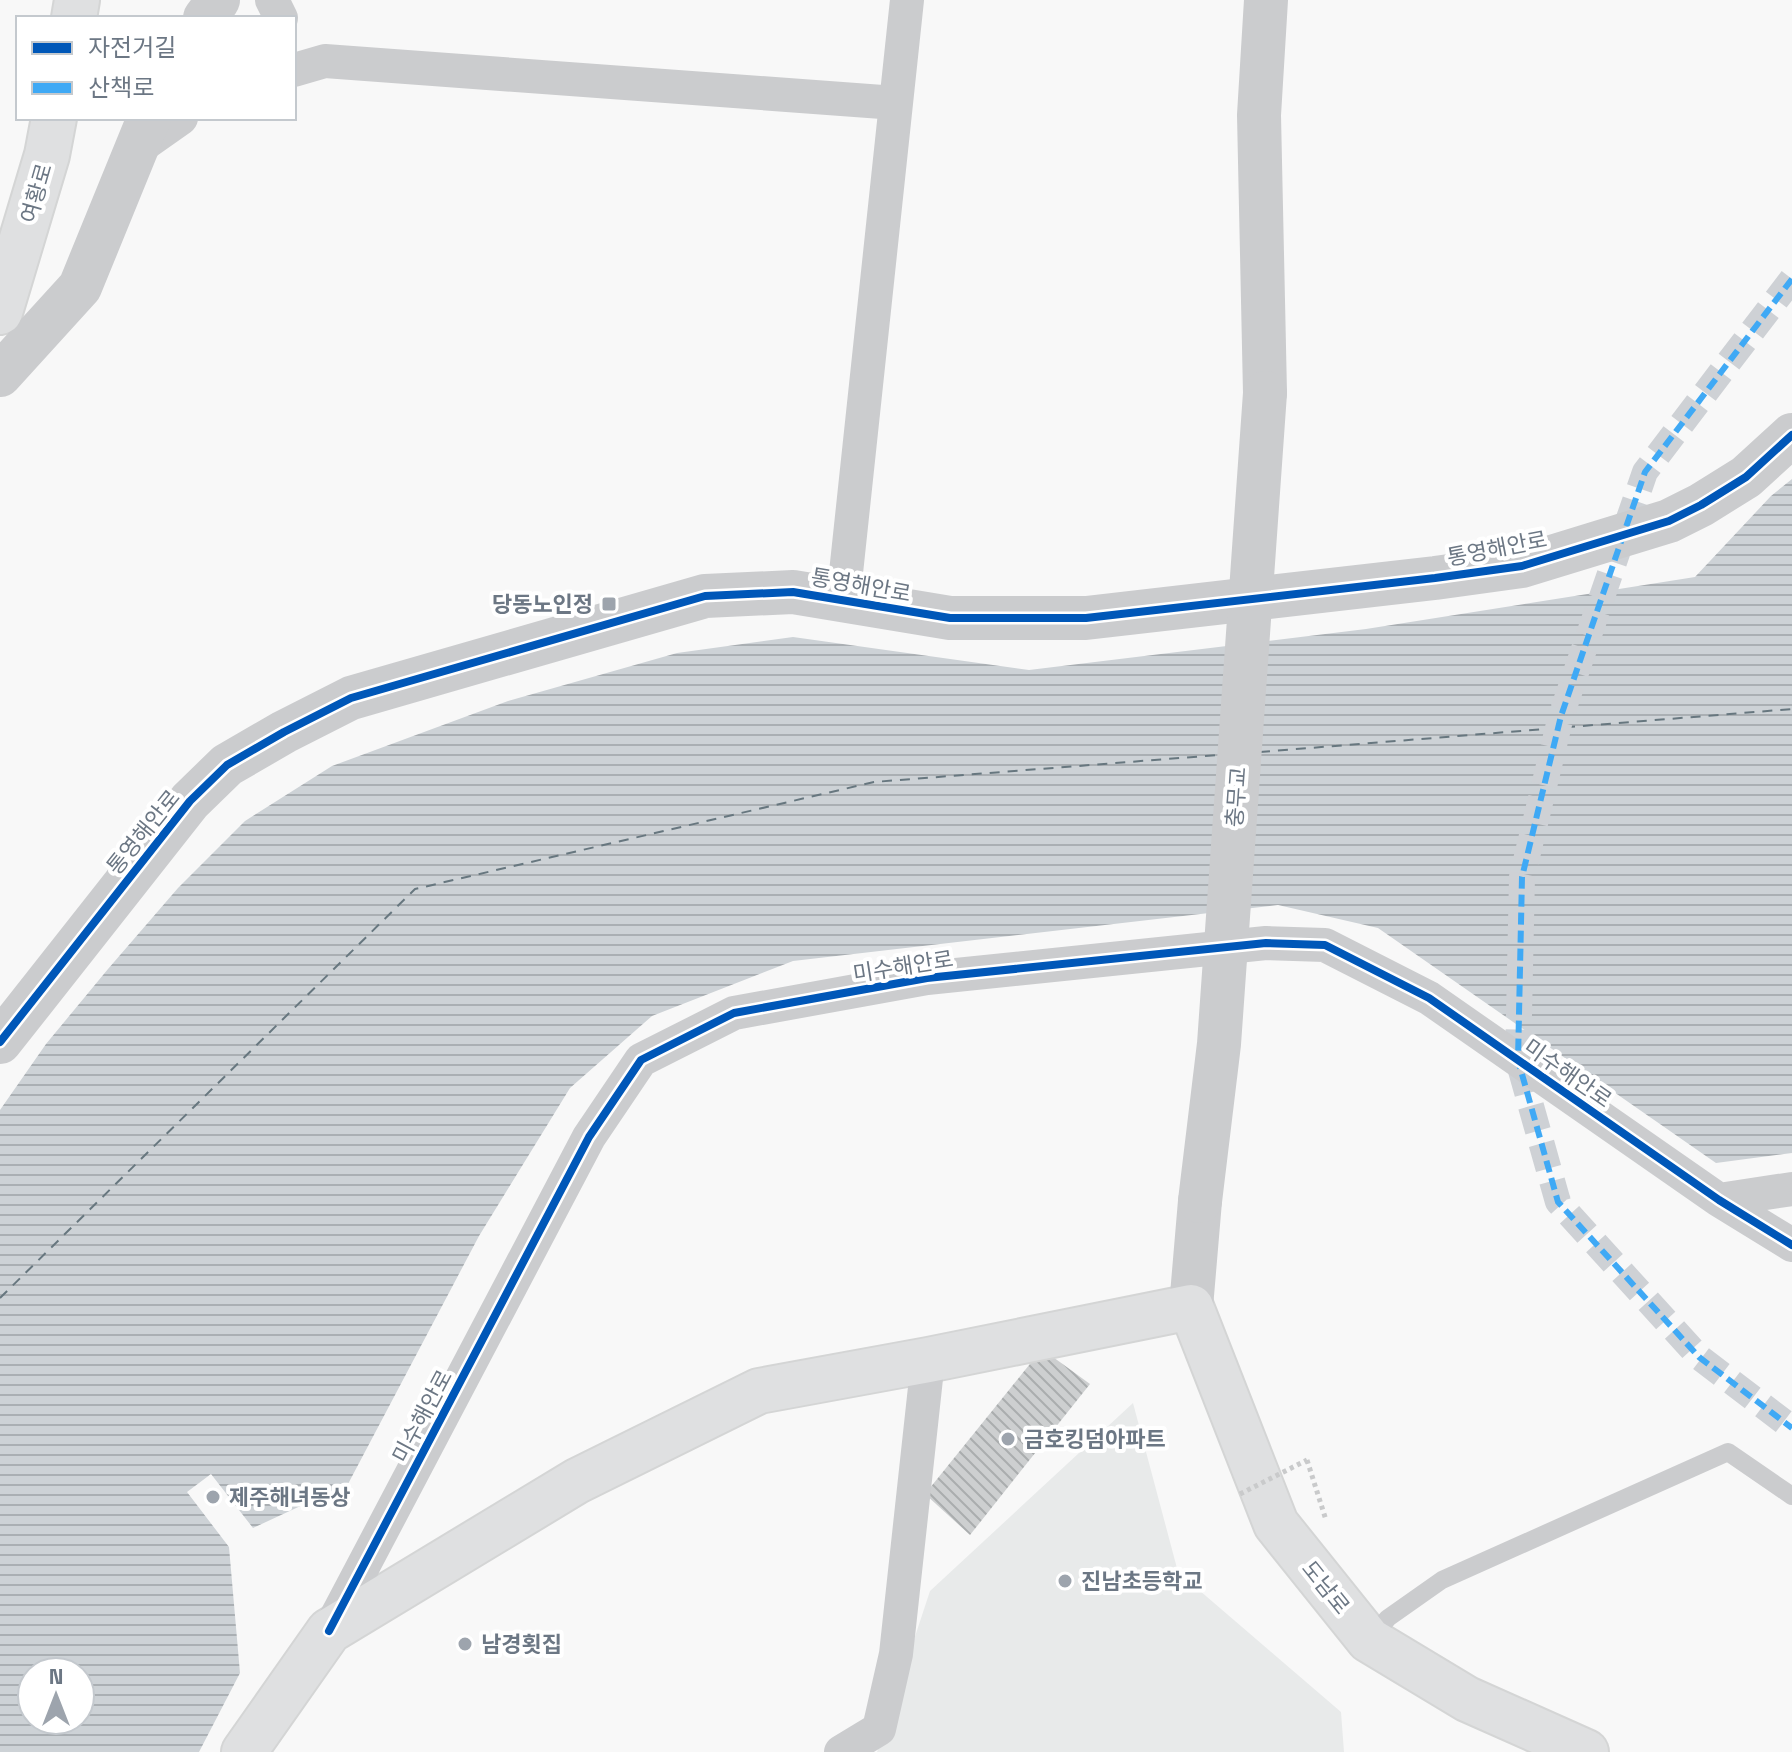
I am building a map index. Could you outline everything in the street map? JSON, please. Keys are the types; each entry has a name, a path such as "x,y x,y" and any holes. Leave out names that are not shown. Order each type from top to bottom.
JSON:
{"main road":[{"name":"여황로","path":"0,312 47,155 54,120"},
{"path":"329,1631 577,1481 759,1391 1191,1307"},
{"name":"도남로","path":"1191,1307 1276,1524 1369,1640 1467,1699 1586,1752"},
{"name":"미수해안로","path":"244,1752 329,1631"}],"street":[{"path":"843,601 907,0"},
{"name":"충무교","path":"1191,1307 1219,1044 1265,393 1259,115 1266,0"},
{"path":"296,46 310,66 896,103"},
{"path":"0,375 80,287 143,134 176,120"},
{"name":"통영해안로","path":"0,1042 190,801 227,765 351,698 705,596 793,592 950,618 1086,618 1522,566 1669,521 1746,477 1792,435"},
{"name":"미수해안로","path":"329,1631 589,1137 641,1060 734,1013 927,978 1266,943 1325,945 1429,998 1719,1200 1792,1245"},
{"path":"1719,1200 1792,1189"},
{"path":"841,1752 879,1729 896,1654 928,1360"}],"lane":[{"path":"1369,1640 1388,1618 1442,1580 1728,1452 1792,1496"}],"path":[{"path":"1240,1494 1307,1460"}],"shaded area":[{"path":"1792,479 1792,1153 1716,1163 1378,928 1278,905 793,961 652,1016 570,1088 479,1236 348,1484 253,1528 211,1474 187,1492 229,1547 240,1673 199,1752 0,1752 0,1110 46,1044 108,969 178,888 245,821 332,766 508,701 677,653 793,637 1029,670 1366,629 1695,577 1771,496"},
{"name":"진남초등학교","path":"1133,1403 1178,1572 1341,1712 1344,1752 877,1752 930,1591"}],"building":[{"name":"금호킹덤아파트","path":"1042,1349 1090,1384 970,1535 925,1494"}],"ferry route":[{"path":"1260,752 1792,709"},
{"path":"0,1298 415,889 874,782 1218,755"}],"tunnel":[{"path":"1792,279 1645,472 1561,716 1522,877 1518,1060 1558,1202 1699,1357 1792,1428"}],"marked path":[{"path":"1792,279 1645,472 1561,716 1522,877 1518,1060 1558,1202 1699,1357 1792,1428"}],"cycle path":[{"path":"0,1042 190,801 227,765 351,698 705,596 793,592 950,618 1086,618 1522,566 1669,521 1746,477 1792,435"},
{"path":"329,1631 589,1137 641,1060 734,1013 927,978 1266,943 1325,945 1429,998 1719,1200 1792,1245"}],"place":[{"name":"당동노인정","path":"609,604"},
{"name":"금호킹덤아파트","path":"1008,1439"},
{"name":"제주해녀동상","path":"213,1497"},
{"name":"진남초등학교","path":"1065,1581"},
{"name":"남경횟집","path":"465,1644"}]}
